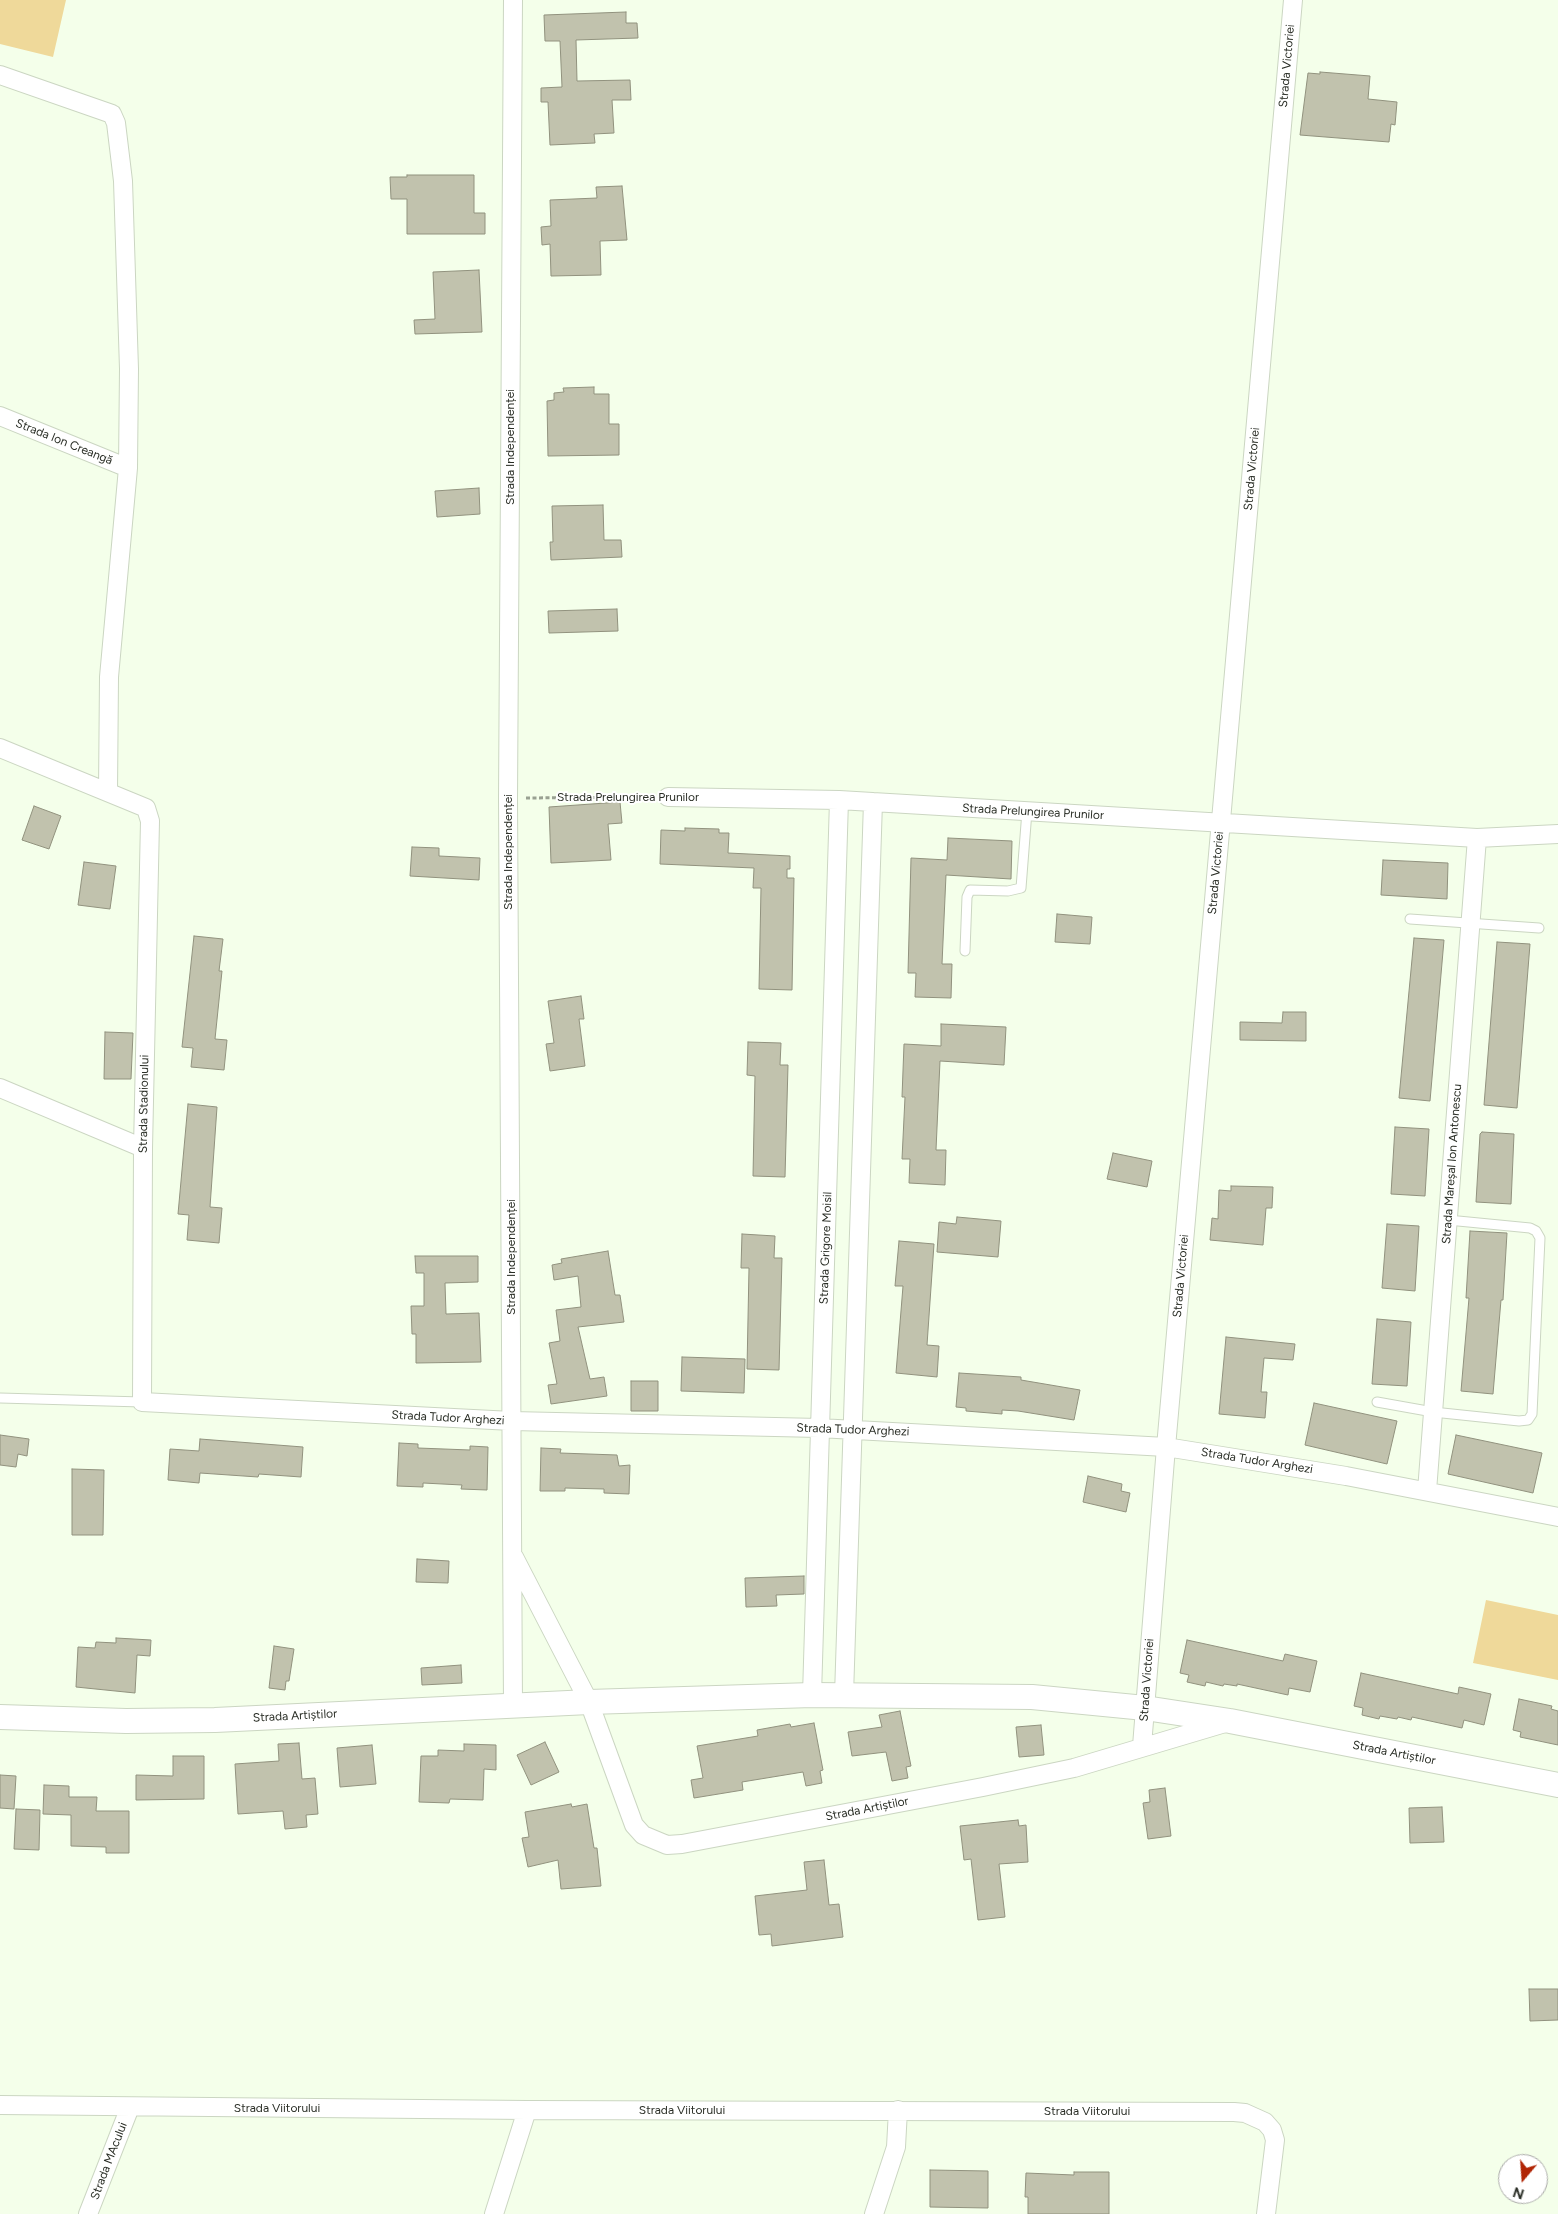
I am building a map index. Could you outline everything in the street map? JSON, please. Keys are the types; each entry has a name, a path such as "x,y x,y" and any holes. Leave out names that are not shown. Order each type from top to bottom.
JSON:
{"street":[{"name":"Strada Independenței","path":"513,0 508,798 513,1705"},
{"name":"Strada Victoriei","path":"1142,1746 1166,1447 1293,0"},
{"path":"0,75 112,114 116,122 124,191 129,369 128,468 109,677 108,792 0,748"},
{"name":"Strada Ion Creangă","path":"0,416 128,468"},
{"name":"Strada Stadionului","path":"108,792 146,808 150,821 143,1148 142,1402"},
{"name":"Strada Prelungirea Prunilor","path":"668,797 838,800 1477,838 1558,834"},
{"name":"Strada Grigore Moisil","path":"812,1695 819,1428 833,1040 838,800"},
{"path":"844,1695 873,802"},
{"name":"Strada Mareșal Ion Antonescu","path":"1428,1491 1477,838"},
{"path":"0,1088 143,1148"},
{"name":"Strada Tudor Arghezi","path":"142,1402 512,1421 819,1428 1166,1447 1428,1491 1558,1517"},
{"path":"513,1554 589,1702"},
{"name":"Strada Artiștilor","path":"0,1717 126,1721 215,1720 513,1705 812,1695 1032,1697 1145,1708 1230,1721 1558,1784"},
{"name":"Strada Artiștilor","path":"589,1702 634,1825 643,1835 667,1845 682,1844 1074,1768 1230,1721"},
{"name":"Strada Viitorului","path":"0,2105 527,2110 898,2110 1245,2113 1265,2122 1272,2130 1275,2140 1266,2214"},
{"name":"Strada MAcului","path":"88,2214 130,2107"},
{"path":"494,2214 527,2110"},
{"path":"874,2214 896,2147 898,2110"}],"lane":[{"path":"965,951 967,897 970,890 1008,891 1021,888 1027,811"},
{"path":"1410,919 1539,928"},
{"path":"1376,1402 1433,1412 1519,1421 1528,1420 1532,1414 1540,1238 1536,1231 1530,1228 1448,1220"},
{"path":"0,1398 142,1402"}],"path":[{"name":"Strada Prelungirea Prunilor","path":"508,798 668,797"}],"shaded area":[{"path":"0,0 66,0 53,57 0,44"},
{"path":"1486,1600 1558,1615 1558,1680 1473,1663"}],"building":[{"path":"626,12 626,23 637,23 638,38 576,40 577,81 630,80 631,100 612,100 614,133 594,134 595,143 550,145 548,102 541,102 541,88 562,87 560,41 545,41 544,15"},
{"path":"1320,72 1370,76 1368,99 1397,102 1395,125 1391,124 1389,142 1300,135 1308,73 1320,74"},
{"path":"407,175 474,175 474,213 485,213 485,234 407,234 407,199 391,199 390,177 407,177"},
{"path":"622,186 627,240 600,241 601,275 551,276 550,244 542,245 541,227 551,226 550,200 597,198 596,187"},
{"path":"479,270 482,332 415,334 414,320 435,319 433,272"},
{"path":"594,387 594,394 609,394 609,424 619,424 619,455 548,456 547,401 554,400 554,393 564,392 563,388"},
{"path":"479,488 480,514 437,517 435,491"},
{"path":"603,505 604,540 621,540 622,557 551,560 550,542 553,542 552,506"},
{"path":"617,609 618,631 549,633 548,611"},
{"path":"620,802 622,823 608,824 611,860 551,863 549,807"},
{"path":"34,806 61,816 49,849 22,840"},
{"path":"685,828 719,829 719,833 729,833 728,853 790,856 790,869 787,869 787,878 794,878 792,990 759,989 761,888 753,888 754,868 660,864 661,830 685,831"},
{"path":"948,838 1012,841 1011,879 946,875 942,964 952,964 951,998 915,997 916,973 908,973 911,858 947,860"},
{"path":"412,847 439,848 439,856 480,858 479,880 410,876"},
{"path":"1383,860 1448,863 1447,899 1381,895"},
{"path":"84,862 116,866 110,909 78,905"},
{"path":"1057,914 1092,917 1090,944 1055,942"},
{"path":"194,936 223,939 219,971 222,971 215,1039 227,1040 224,1070 191,1067 193,1048 182,1047"},
{"path":"1414,938 1444,940 1430,1101 1399,1098"},
{"path":"1497,942 1530,944 1517,1108 1484,1105"},
{"path":"581,996 584,1019 579,1019 585,1066 550,1071 546,1044 554,1043 548,1001"},
{"path":"1283,1012 1306,1012 1306,1041 1240,1040 1240,1022 1282,1023"},
{"path":"941,1024 1006,1027 1004,1065 940,1061 936,1150 946,1150 945,1185 909,1183 910,1159 902,1159 905,1097 902,1097 904,1044 941,1046"},
{"path":"105,1032 133,1033 131,1079 104,1079"},
{"path":"748,1042 781,1043 780,1065 788,1065 785,1177 753,1176 755,1076 747,1075"},
{"path":"188,1104 217,1107 210,1207 222,1208 219,1243 187,1240 189,1215 178,1214"},
{"path":"1395,1127 1429,1129 1425,1196 1391,1194"},
{"path":"1482,1132 1514,1134 1511,1204 1476,1202 1480,1134"},
{"path":"1113,1153 1152,1161 1147,1187 1107,1179"},
{"path":"1231,1186 1273,1187 1272,1208 1266,1208 1263,1245 1210,1240 1212,1218 1218,1219 1219,1190 1231,1191"},
{"path":"957,1217 1001,1221 998,1257 937,1252 939,1222 956,1224"},
{"path":"1387,1224 1419,1226 1415,1291 1382,1288"},
{"path":"1470,1231 1507,1233 1503,1300 1501,1300 1493,1394 1461,1391 1469,1298 1466,1298"},
{"path":"742,1234 775,1236 774,1258 782,1258 779,1370 747,1369 749,1268 741,1268"},
{"path":"899,1241 934,1244 927,1345 939,1346 937,1377 896,1373 903,1286 895,1286"},
{"path":"608,1251 615,1295 620,1295 624,1322 578,1327 590,1379 604,1377 607,1396 551,1404 548,1385 557,1384 549,1343 560,1341 556,1310 581,1307 578,1276 554,1280 552,1265 562,1263 561,1259"},
{"path":"415,1256 478,1256 478,1282 445,1283 446,1314 479,1313 481,1362 416,1363 416,1334 412,1334 411,1306 424,1306 424,1273 416,1273"},
{"path":"1377,1319 1411,1322 1407,1386 1372,1384"},
{"path":"1226,1337 1295,1344 1293,1360 1264,1358 1261,1392 1267,1392 1265,1418 1219,1414"},
{"path":"682,1357 745,1359 744,1393 681,1391"},
{"path":"959,1373 1021,1377 1021,1380 1080,1390 1074,1420 1018,1411 1002,1410 1002,1414 966,1411 966,1408 956,1407"},
{"path":"631,1381 658,1381 658,1411 631,1411"},
{"path":"1314,1403 1397,1421 1387,1464 1305,1445"},
{"path":"0,1435 29,1439 27,1456 18,1454 16,1467 0,1465"},
{"path":"1456,1435 1542,1453 1533,1493 1448,1474"},
{"path":"200,1439 303,1447 301,1477 259,1474 258,1477 200,1473 199,1483 168,1480 170,1449 199,1451"},
{"path":"399,1443 418,1444 418,1448 470,1450 470,1446 488,1447 487,1490 461,1489 462,1485 423,1483 423,1487 397,1486"},
{"path":"541,1448 561,1449 560,1453 617,1455 619,1466 630,1465 629,1494 604,1493 604,1489 565,1488 565,1491 540,1491"},
{"path":"72,1469 104,1470 103,1535 72,1535"},
{"path":"1088,1476 1122,1484 1121,1491 1130,1493 1126,1512 1083,1502"},
{"path":"417,1559 449,1561 448,1583 416,1582"},
{"path":"804,1576 804,1594 776,1595 777,1606 746,1607 745,1578"},
{"path":"116,1638 151,1640 150,1656 137,1655 135,1693 76,1687 78,1647 95,1648 96,1642 116,1643"},
{"path":"1187,1640 1283,1661 1285,1654 1317,1661 1310,1692 1289,1688 1288,1695 1237,1684 1237,1686 1224,1684 1223,1686 1206,1682 1205,1686 1187,1682 1189,1675 1180,1673"},
{"path":"274,1646 294,1649 289,1681 286,1681 285,1690 269,1688"},
{"path":"461,1665 462,1683 422,1685 421,1668"},
{"path":"1361,1673 1458,1694 1459,1687 1491,1694 1484,1725 1464,1720 1462,1728 1412,1717 1411,1720 1380,1716 1379,1719 1362,1715 1363,1708 1354,1706"},
{"path":"1519,1699 1552,1706 1551,1709 1558,1711 1558,1745 1520,1737 1521,1732 1513,1730"},
{"path":"900,1711 911,1766 906,1767 908,1778 892,1781 886,1752 852,1756 848,1732 882,1727 879,1715"},
{"path":"814,1723 823,1770 820,1771 822,1783 806,1786 803,1772 742,1782 743,1790 694,1798 691,1780 703,1778 697,1746 758,1736 757,1730 790,1724 791,1727"},
{"path":"1041,1725 1044,1755 1019,1757 1016,1727"},
{"path":"545,1742 559,1772 531,1785 517,1755"},
{"path":"299,1743 302,1779 315,1778 318,1814 306,1815 307,1827 285,1829 283,1811 238,1814 235,1764 279,1761 278,1744"},
{"path":"464,1744 496,1745 496,1770 484,1769 483,1800 450,1799 449,1803 419,1802 421,1756 438,1756 438,1750 464,1751"},
{"path":"372,1745 376,1784 340,1787 337,1748"},
{"path":"173,1756 204,1756 204,1799 136,1800 136,1775 173,1776"},
{"path":"0,1775 16,1776 14,1809 0,1808"},
{"path":"44,1785 69,1786 69,1797 97,1797 96,1811 129,1811 129,1853 106,1853 106,1847 71,1846 71,1815 43,1814"},
{"path":"1165,1788 1171,1836 1148,1839 1143,1803 1150,1802 1149,1790"},
{"path":"571,1804 572,1807 587,1804 594,1848 597,1848 601,1886 561,1889 558,1860 528,1867 522,1838 529,1837 525,1812"},
{"path":"1442,1807 1444,1842 1410,1843 1409,1808"},
{"path":"16,1809 40,1810 39,1850 14,1849"},
{"path":"1018,1820 1019,1826 1026,1825 1028,1862 999,1864 1005,1917 978,1920 971,1859 964,1860 960,1826"},
{"path":"824,1860 829,1905 839,1904 843,1937 772,1946 771,1934 759,1935 755,1896 807,1890 804,1862"},
{"path":"1529,1989 1558,1989 1558,2020 1530,2021"},
{"path":"930,2170 988,2171 988,2208 930,2207"},
{"path":"1074,2172 1109,2172 1109,2214 1028,2214 1028,2197 1025,2197 1026,2173 1074,2175"}]}
